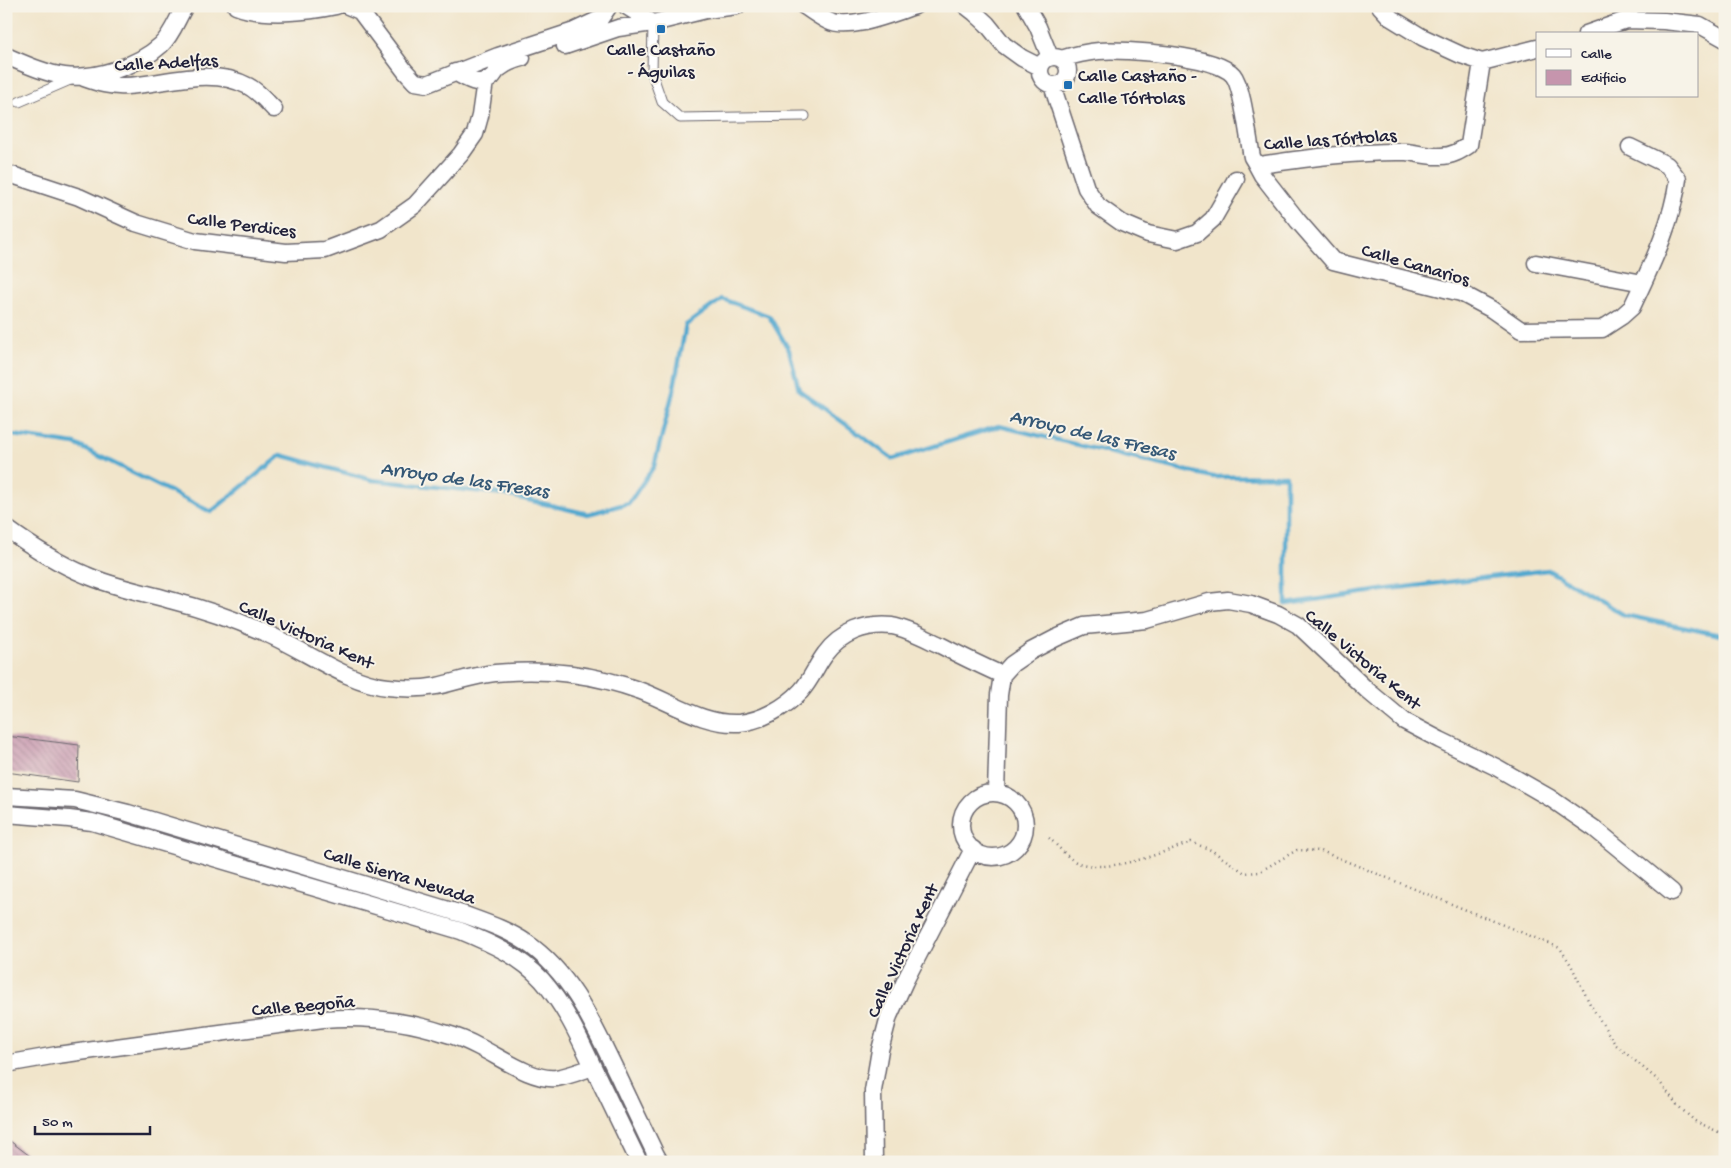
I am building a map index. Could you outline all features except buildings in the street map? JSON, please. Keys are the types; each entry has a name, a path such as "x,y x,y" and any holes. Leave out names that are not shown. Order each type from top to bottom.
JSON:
{"street":[{"path":"6,56 50,73 64,76 80,76 122,68 145,57 162,44 185,6"},
{"path":"236,6 261,12 315,11 336,6"},
{"path":"348,6 360,11 415,82 427,84 498,56 574,31 600,19 609,6"},
{"path":"626,6 653,23"},
{"path":"454,72 468,80 485,82 499,68 511,62 618,28 653,23 706,10 737,6"},
{"path":"804,6 829,22 844,25 915,6"},
{"path":"966,6 987,24 1004,45 1022,58 1051,61 1068,68 1067,76 1061,83 1052,85 1043,81 1040,72 1051,61"},
{"path":"1026,6 1038,28 1051,61"},
{"path":"1380,6 1391,18 1422,38 1482,62 1536,48"},
{"path":"1592,32 1626,20 1664,21 1700,25 1725,39"},
{"name":"Calle las Tórtolas","path":"1051,61 1082,53 1125,50 1209,61 1223,67 1233,75 1240,87 1248,142 1255,162 1260,165 1315,157 1359,154 1407,152 1440,156 1457,153 1469,144 1482,62"},
{"name":"Calle Adelfas","path":"80,76 96,82 126,86 160,81 206,78 231,79 250,86 274,109"},
{"name":"Calle Perdices","path":"6,173 79,197 136,223 195,241 286,252 325,250 381,229 415,205 462,154 475,134 480,116 485,82"},
{"path":"1052,85 1086,188 1098,206 1122,223 1148,234 1176,240 1197,233 1213,219 1236,179"},
{"name":"Calle Canarios","path":"1255,162 1262,175 1298,221 1333,261 1461,293 1491,309 1522,330 1602,329 1632,307 1666,228 1676,192 1678,179 1667,165 1630,147"},
{"path":"1536,263 1643,283"},
{"name":"Calle Victoria Kent","path":"6,528 50,558 88,576 131,590 174,600 255,628 359,681 385,687 412,689 437,686 495,673 571,674 609,681 640,691 695,715 718,722 740,723 764,717 785,704 802,690 826,652 839,639 856,629 893,626 916,634 1002,675 1012,664 1031,651 1084,626 1147,620 1209,602 1228,600 1252,604 1278,614 1298,625 1368,691 1404,721 1550,798 1596,829 1672,892"},
{"path":"996,793 999,695 1002,675"},
{"path":"996,793 1013,799 1024,814 1024,832 1021,841 1008,853 999,856 990,857 980,854 973,849 966,842 961,823 969,804 976,798 986,794 996,793"},
{"name":"Calle Sierra Nevada","path":"6,796 74,800 128,813 465,915 501,928 528,944 553,966 574,991 593,1022 660,1162"},
{"name":"Calle Sierra Nevada","path":"6,814 92,822 460,931 492,944 516,958 540,979 559,1002 577,1032 639,1162"},
{"name":"Calle Victoria Kent","path":"874,1162 873,1091 880,1050 889,1016 973,849"},
{"name":"Calle Begoña","path":"6,1064 313,1020 348,1017 412,1024 445,1033 539,1076 555,1078 593,1067"}],"lane":[{"path":"653,23 652,73 662,102 680,118 804,116"},
{"path":"19,102 43,90 80,76"}],"path":[{"path":"1049,838 1076,863 1099,868 1152,856 1191,842 1211,850 1245,872 1260,872 1297,850 1321,851 1560,948 1571,965 1590,1004 1615,1044 1659,1081 1678,1106 1695,1120 1725,1134"}],"waterway":[{"name":"Arroyo de las Fresas","path":"6,434 75,444 211,512 281,455 372,480 503,494 588,514 629,503 654,466 673,392 686,325 722,299 769,316 789,350 799,390 893,459 999,426 1213,477 1286,476 1286,604 1389,589 1548,570 1624,615 1725,636"}],"place":[{"name":"Calle Castaño - Águilas","path":"661,29"},
{"name":"Calle Castaño - Calle Tórtolas","path":"1068,85"}]}
